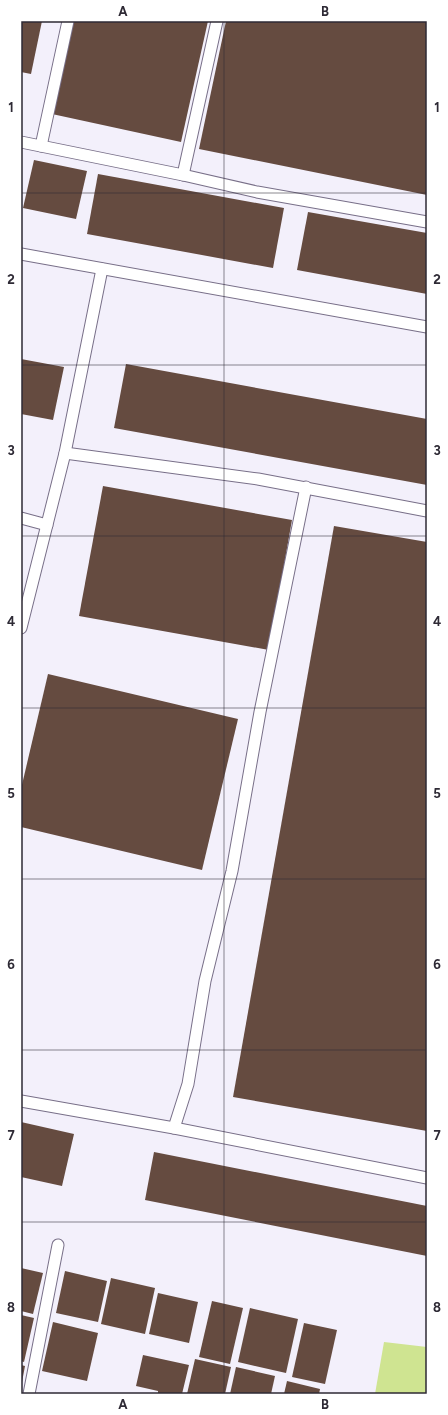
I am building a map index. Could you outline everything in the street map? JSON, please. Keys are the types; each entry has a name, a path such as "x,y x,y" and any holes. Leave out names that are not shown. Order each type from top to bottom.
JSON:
{"lane":[{"path":"41,146 68,21"},
{"path":"182,174 217,21"},
{"path":"21,142 182,174 257,192 427,222"},
{"path":"21,254 427,326"},
{"path":"21,628 65,453 102,269"},
{"path":"65,453 258,479 427,510"},
{"path":"174,1128 188,1084 205,981 232,871 260,712 306,487"},
{"path":"21,518 47,524"},
{"path":"21,1101 174,1128 427,1178"},
{"path":"29,1394 58,1245"}],"green space":[{"path":"384,1342 427,1347 427,1394 375,1394"}],"building":[{"path":"21,21 42,21 31,74 21,72"},
{"path":"73,21 208,21 181,142 52,114"},
{"path":"226,21 427,21 427,195 199,149"},
{"path":"34,160 87,171 76,219 23,208"},
{"path":"98,174 284,208 273,268 87,234"},
{"path":"308,212 427,233 427,294 297,270"},
{"path":"21,359 64,367 53,420 21,414"},
{"path":"126,364 427,419 427,485 114,428"},
{"path":"103,486 292,520 269,650 79,616"},
{"path":"334,526 427,542 427,1131 233,1097"},
{"path":"48,674 238,719 202,870 21,827 21,789"},
{"path":"21,1122 74,1134 62,1186 21,1177"},
{"path":"154,1152 427,1206 427,1256 145,1200"},
{"path":"21,1268 43,1273 33,1314 21,1311"},
{"path":"65,1271 107,1281 98,1322 56,1313"},
{"path":"111,1278 155,1288 145,1334 101,1324"},
{"path":"158,1293 198,1302 189,1343 149,1334"},
{"path":"212,1301 243,1308 230,1364 199,1357"},
{"path":"250,1308 298,1319 286,1373 238,1362"},
{"path":"21,1315 34,1318 24,1362 21,1361"},
{"path":"53,1322 98,1333 87,1381 42,1371"},
{"path":"304,1323 337,1330 325,1384 292,1377"},
{"path":"143,1355 189,1365 182,1394 158,1394 158,1391 136,1386"},
{"path":"195,1359 231,1367 225,1394 187,1394"},
{"path":"21,1365 25,1366 22,1382 21,1382"},
{"path":"236,1367 275,1376 271,1394 230,1394"},
{"path":"287,1381 320,1389 319,1394 284,1394"}]}
